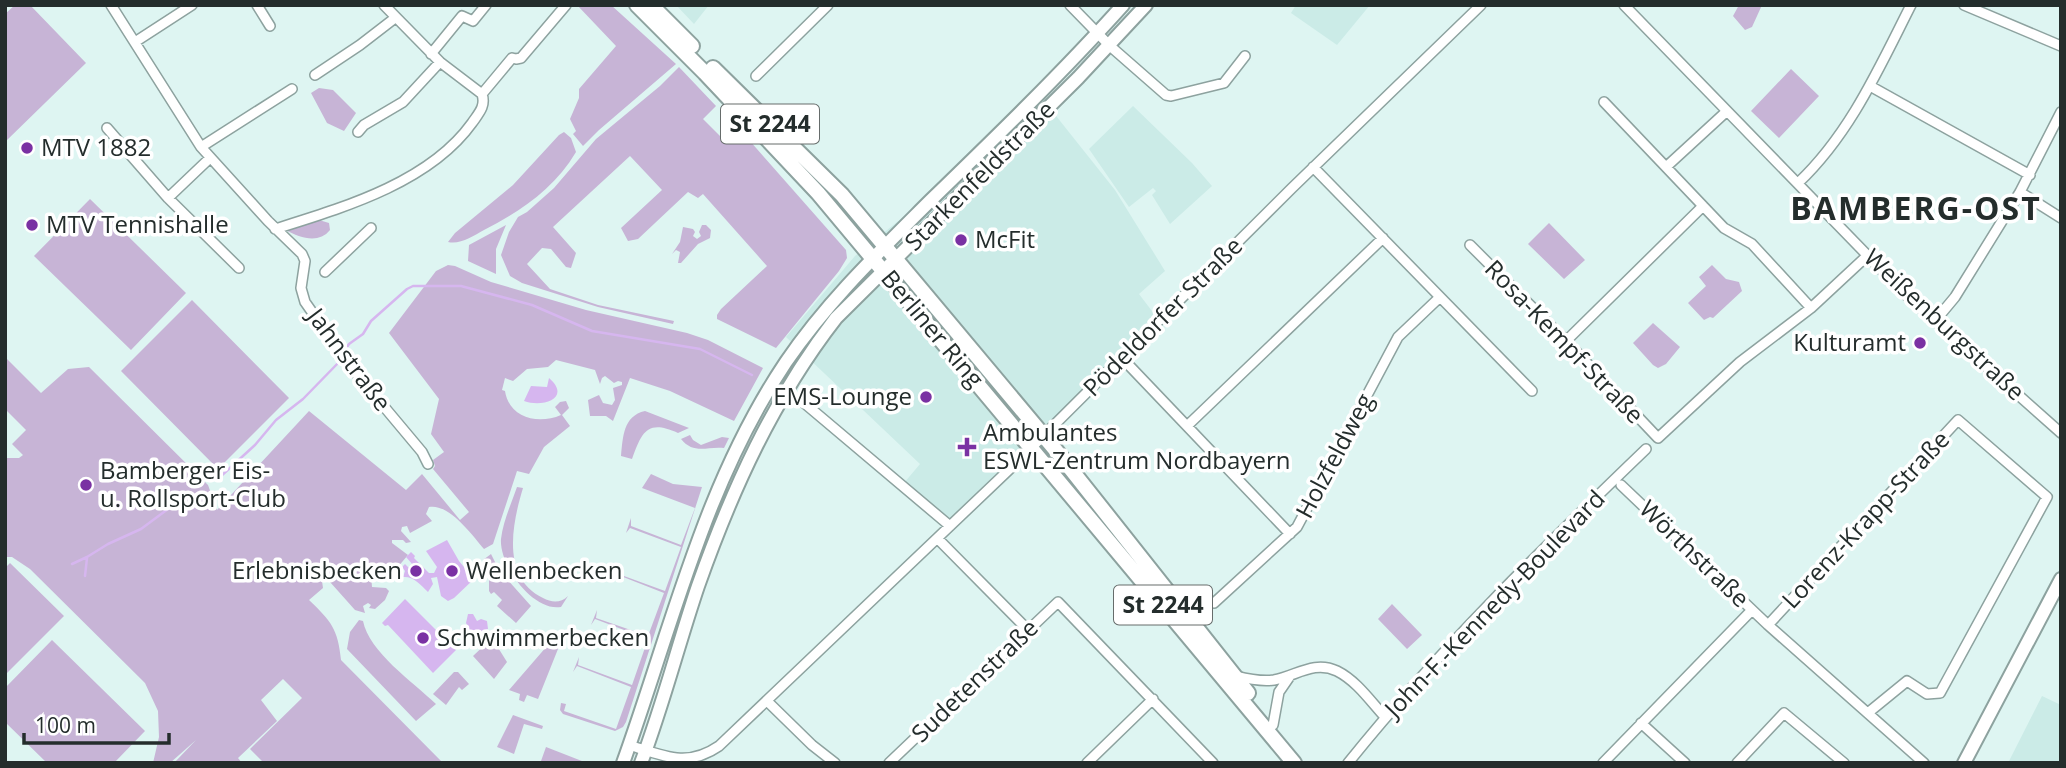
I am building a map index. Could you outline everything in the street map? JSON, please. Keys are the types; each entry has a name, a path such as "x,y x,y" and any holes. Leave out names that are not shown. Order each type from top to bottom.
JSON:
{"main road":[{"name":"Berliner Ring","path":"636,5 789,160 1294,763"},
{"name":"Berliner Ring","path":"651,5 842,195 1043,435 1306,763"},
{"name":"Starkenfeldstraße","path":"629,745 687,567 742,438 780,372 816,320 872,258 1124,5"},
{"name":"Starkenfeldstraße","path":"645,750 722,519 750,457 791,381 836,318 1110,46 1146,5"},
{"path":"687,567 703,572"},
{"path":"1964,763 2061,579"},
{"path":"623,763 629,745"},
{"path":"640,763 645,750"}],"street":[{"name":"Jahnstraße","path":"111,5 201,147 275,229 302,254 305,261 301,288 305,302 350,366 422,453 428,464"},
{"path":"135,43 192,5"},
{"path":"257,5 270,26"},
{"path":"384,5 431,54 482,94"},
{"path":"431,54 462,16 473,21 486,5"},
{"path":"275,229 349,205 438,157 468,128 483,106 482,94 512,58 521,58 566,5"},
{"path":"756,76 828,5"},
{"path":"1070,5 1110,46 1166,95 1224,83 1245,56"},
{"name":"Pödeldorfer Straße","path":"629,745 679,761 698,760 719,746 938,539 1313,167 1481,5"},
{"name":"Weißenburgstraße","path":"1624,5 1935,321 2061,433"},
{"path":"1798,183 1838,138 1870,86 1911,5"},
{"path":"1964,5 2061,46"},
{"path":"315,75 396,18"},
{"path":"358,132 364,125 403,102 440,62"},
{"path":"1870,86 2030,175"},
{"path":"201,147 292,89"},
{"path":"1604,103 1724,228 1752,244 1811,308 1868,255"},
{"path":"1666,167 1727,111"},
{"path":"1935,321 1955,298 2020,192 2061,112"},
{"path":"107,128 168,198 239,268"},
{"path":"168,198 210,158"},
{"path":"1313,167 1532,391"},
{"path":"2020,192 2061,218"},
{"path":"1566,341 1703,206"},
{"path":"325,272 371,228"},
{"path":"1187,426 1383,238"},
{"name":"Rosa-Kempf-Straße","path":"1469,245 1566,341 1658,438 1740,362 1811,308"},
{"name":"Holzfeldweg","path":"1214,603 1290,534 1303,517 1398,337 1440,297"},
{"path":"1122,358 1290,534"},
{"path":"803,402 950,526"},
{"name":"Lorenz-Krapp-Straße","path":"1768,625 1958,421 2037,488 2047,497 1940,693 1927,694 1907,681 1869,712"},
{"name":"John-F.-Kennedy-Boulevard","path":"1348,763 1385,717 1473,619 1646,449"},
{"name":"Wörthstraße","path":"1621,485 1768,625 1924,763"},
{"path":"938,539 1028,630"},
{"name":"Sudetenstraße","path":"892,762 1058,602 1153,699"},
{"path":"1603,763 1752,610"},
{"path":"1234,676 1271,681 1290,676 1302,669 1322,666 1351,680 1385,717"},
{"path":"1273,725 1279,692 1290,676"},
{"path":"1087,763 1153,699 1213,763"},
{"path":"767,701 812,745 835,763"},
{"path":"1737,763 1784,713 1844,763"},
{"path":"1641,723 1685,763"}],"shaded area":[{"path":"15,5 30,5 86,63 5,142 5,14"},
{"path":"577,5 611,5 676,64 583,146 573,134 576,131 570,119 579,98 579,89 616,46"},
{"path":"676,5 709,5 694,24"},
{"path":"1296,5 1370,5 1337,45 1291,13"},
{"path":"1739,5 1762,5 1752,27 1745,30 1733,16"},
{"path":"679,67 716,106 703,119 721,137 735,124 846,250 847,258 839,271 776,348 717,319 721,309 767,266 703,194 698,198 688,192 638,239 628,241 621,228 662,190 630,156 553,227 576,253 571,268 566,267 551,249 542,248 527,264 550,289 598,305 674,321 673,324 598,307 522,283 510,276 501,255 518,217 554,188 596,139"},
{"path":"1791,69 1819,96 1779,138 1751,111"},
{"path":"319,88 333,90 356,113 344,131 327,123 311,93"},
{"path":"1045,102 1115,190 1165,271 1139,294 1158,319 949,523 904,483 920,464 786,337 855,256"},
{"path":"1133,106 1212,186 1170,224 1152,195 1156,191 1153,188 1129,207 1089,149"},
{"path":"564,132 571,138 576,152 547,188 498,223 466,239 448,242 455,233 513,185"},
{"path":"90,199 186,293 131,350 34,256"},
{"path":"319,220 329,223 330,230 320,237 303,237 286,230"},
{"path":"1549,223 1585,260 1564,279 1528,244"},
{"path":"506,225 496,249 496,274 468,261 469,245"},
{"path":"702,225 711,230 710,238 698,244 678,263 680,252 676,250 672,254 680,242 683,227 693,229 693,236 697,239 701,236 699,232"},
{"path":"448,265 491,282 586,310 687,333 708,340 763,368 734,421 670,391 630,378 613,421 606,416 590,416 588,400 599,395 603,403 612,405 615,400 613,388 622,385 622,382 614,383 605,376 600,384 595,370 556,360 548,367 527,369 513,381 505,378 502,390 518,413 534,419 552,418 561,415 555,407 566,401 569,408 562,415 570,426 544,447 529,474 517,471 493,544 484,549 452,515 437,507 429,507 426,514 432,521 410,533 407,526 402,527 401,531 411,542 392,540 392,543 408,555 392,579 371,575 372,587 386,588 389,591 385,600 375,609 369,608 371,605 368,603 363,606 365,613 355,610 330,582 326,566 320,567 323,588 309,600 332,626 338,640 341,660 443,763 264,763 250,749 302,698 283,679 261,700 277,721 238,758 242,763 174,763 196,740 170,763 153,763 159,737 158,711 145,683 30,569 12,557 5,557 5,458 19,458 23,455 12,444 26,430 5,409 5,357 41,393 68,369 89,367 208,485 217,510 309,411 406,490 422,474 460,520 469,512 433,469 433,460 444,452 431,434 439,399 389,333 436,271"},
{"path":"1712,265 1726,279 1739,282 1742,291 1713,318 1704,320 1688,303 1706,286 1699,277"},
{"path":"192,300 289,398 218,469 121,371"},
{"path":"1653,323 1680,347 1666,364 1658,368 1633,343"},
{"path":"549,378 557,391 552,400 539,403 524,401 531,386 547,387"},
{"path":"645,411 689,428 678,433 659,427 652,428 643,435 632,459 621,456 628,422"},
{"path":"690,435 701,445 722,437 729,438 724,448 701,449 691,447 681,439"},
{"path":"651,474 673,484 702,487 626,722 615,731 563,714 560,710 561,703 566,704 564,711 616,729 631,687 577,666 573,672 579,657 578,665 632,685 648,639 595,619 591,625 597,610 596,618 648,636 664,593 613,573 608,579 614,564 613,572 665,591 681,547 630,528 626,533 631,518 631,526 681,545 695,508 642,488"},
{"path":"517,487 523,488 513,533 515,564 530,589 543,598 556,602 568,596 561,607 550,607 529,595 506,561 501,539"},
{"name":"Wellenbecken","path":"447,540 474,579 448,601 441,596 437,577 431,578 433,584 428,592 413,579 403,577 405,571 402,567 405,564 410,569 413,568 406,557 411,552 429,573 434,573 437,567 426,551"},
{"path":"491,554 499,570 531,606 516,623 497,606 502,600 489,591 489,576 493,568 488,561 484,563 483,560"},
{"path":"10,563 64,616 5,675 5,568"},
{"name":"Schwimmerbecken","path":"405,599 456,650 433,673 388,625 382,623"},
{"path":"1392,604 1422,635 1407,649 1378,619"},
{"path":"468,614 473,614 477,621 487,621 488,629 482,631 479,636 470,631 466,623"},
{"path":"359,620 363,621 367,633 383,655 436,704 416,721 347,649 350,632"},
{"path":"560,631 564,634 538,699 527,695 524,702 519,700 520,694 509,690"},
{"path":"492,638 507,662 494,679 473,656"},
{"path":"52,640 145,731 114,763 47,763 5,722 5,688"},
{"path":"454,672 458,672 469,684 462,690 459,687 446,705 433,694"},
{"path":"2042,696 2061,705 2061,763 2008,763"},
{"path":"513,715 543,726 542,729 524,724 514,754 497,747"},
{"path":"546,747 587,763 541,761"}],"waterway":[{"path":"345,355 349,344 363,334 371,321 407,289 413,286 461,286 532,305 592,331 700,349 752,375"},
{"path":"220,477 341,360"},
{"path":"72,564 141,529 172,506 186,507 196,503"},
{"path":"85,576 87,558"}],"place":[{"name":"MTV 1882","path":"27,148"},
{"name":"MTV Tennishalle","path":"32,225"},
{"name":"McFit","path":"961,240"},
{"name":"Kulturamt","path":"1920,343"},
{"name":"EMS-Lounge","path":"926,397"},
{"name":"Ambulantes ESWL-Zentrum Nordbayern","path":"967,447"},
{"name":"Bamberger Eis- u. Rollsport-Club","path":"86,485"},
{"name":"Erlebnisbecken","path":"416,571"},
{"name":"Wellenbecken","path":"452,571"},
{"name":"Schwimmerbecken","path":"423,638"}],"district":[{"name":"BAMBERG-OST","path":"1916,209"}]}
